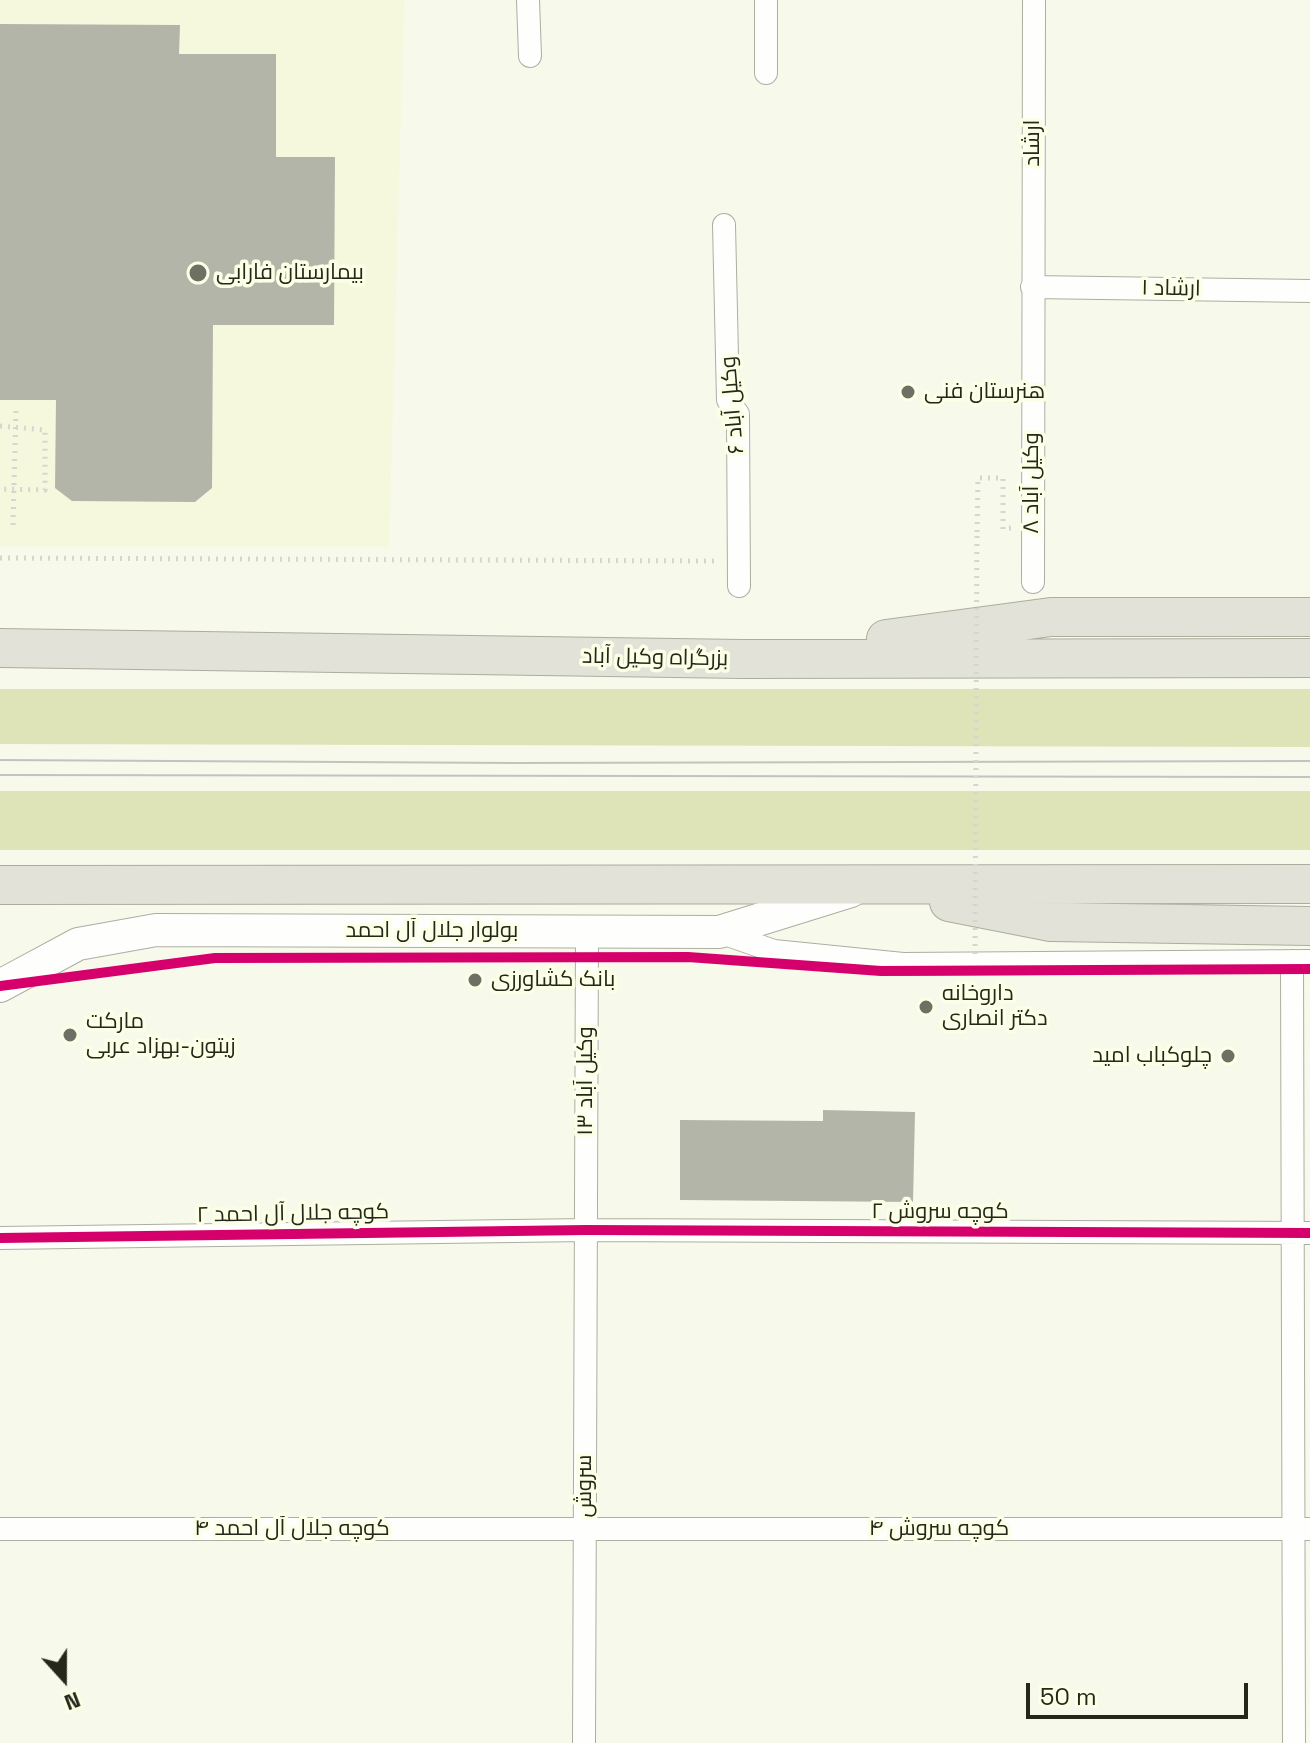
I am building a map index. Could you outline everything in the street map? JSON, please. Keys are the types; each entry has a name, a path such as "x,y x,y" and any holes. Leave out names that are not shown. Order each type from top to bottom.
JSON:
{"highway":[{"path":"742,659 1051,617 1310,617"},
{"name":"بزرگراه وکیل آباد","path":"0,648 742,659 1310,658"},
{"path":"0,885 1310,884"},
{"path":"868,886 1051,922 1310,926"}],"main road":[{"name":"بولوار جلال آل احمد","path":"0,986 78,944 156,930 719,932 868,886"}],"street":[{"path":"528,0 530,56"},
{"path":"766,0 766,73"},
{"name":"ارشاد","path":"1032,287 1034,0"},
{"name":"۶ وکیل آباد","path":"724,225 728,400 738,414 739,586"},
{"name":"ارشاد ۱","path":"1032,287 1310,291"},
{"name":"۸ وکیل آباد","path":"1032,287 1033,582"},
{"name":"۱۳ وکیل آباد","path":"586,1230 587,932"},
{"path":"719,932 774,951 903,964 1301,961 1302,1529 1294,1743"},
{"name":"کوچه سروش ۲","path":"586,1230 1302,1233"},
{"name":"کوچه جلال آل احمد ۲","path":"0,1238 586,1230"},
{"name":"سروش","path":"584,1743 586,1230"},
{"name":"کوچه جلال آل احمد ۴","path":"0,1529 585,1529"},
{"name":"کوچه سروش ۴","path":"585,1529 1302,1529"}],"path":[{"path":"13,525 16,408"},
{"path":"0,426 45,430 45,490 0,489"},
{"path":"975,954 978,478 1003,478 1003,529"},
{"path":"0,558 737,561"}],"shaded area":[{"name":"بیمارستان فارابی","path":"0,0 404,0 389,547 0,546"}],"green space":[{"path":"0,689 1310,689 1310,747 0,744"},
{"path":"0,791 1310,791 1310,850 0,850"}],"building":[{"path":"0,24 180,25 179,54 276,54 276,157 335,157 334,325 213,325 212,488 195,502 72,501 55,488 56,400 0,400"},
{"path":"823,1110 915,1112 913,1202 680,1200 680,1120 823,1121"}],"tram line":[{"path":"0,760 514,763 1310,761"},
{"path":"0,775 1310,777"}],"cycle path":[{"path":"0,986 215,958 688,957 881,971 1310,969"},
{"path":"0,1238 586,1230 1310,1233"}],"place":[{"name":"بیمارستان فارابی","path":"198,273"},
{"name":"هنرستان فنی","path":"908,392"},
{"name":"بانک کشاورزی","path":"475,980"},
{"name":"داروخانه دکتر انصاری","path":"926,1007"},
{"name":"مارکت زیتون-بهزاد عربی","path":"70,1035"},
{"name":"چلوکباب امید","path":"1228,1056"}]}
